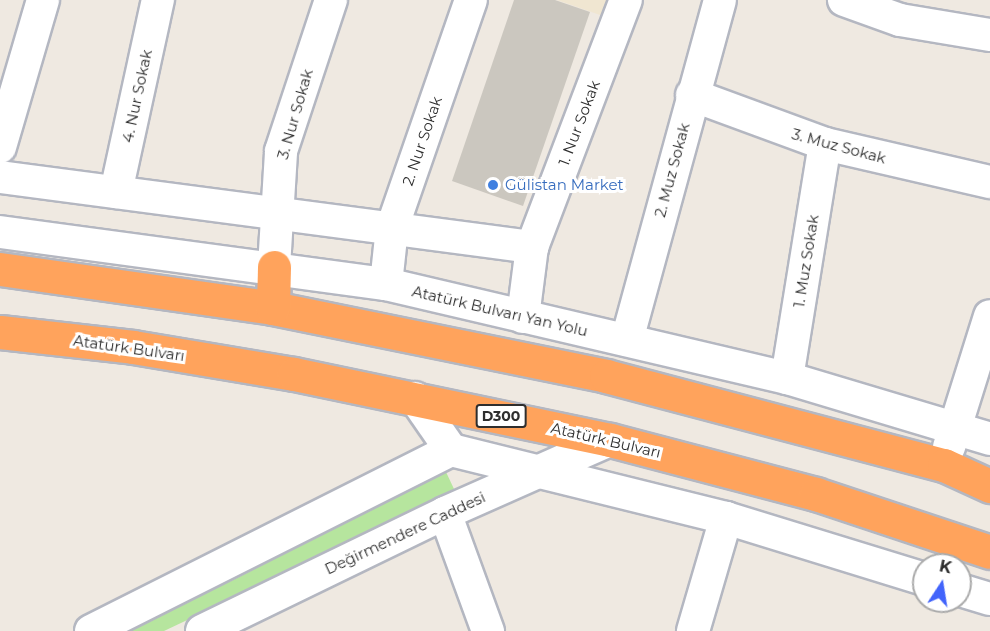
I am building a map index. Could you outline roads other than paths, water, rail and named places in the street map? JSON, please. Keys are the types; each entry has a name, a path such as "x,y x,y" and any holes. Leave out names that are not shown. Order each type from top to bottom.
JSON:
{"highway":[{"path":"273,308 274,267"},
{"path":"0,269 273,308 606,376 945,465 990,486"},
{"name":"Atatürk Bulvarı","path":"0,332 134,347 415,398 610,440 816,494 990,552"}],"street":[{"path":"0,147 43,0"},
{"name":"4. Nur Sokak","path":"116,192 158,0"},
{"name":"3. Nur Sokak","path":"274,267 275,213 281,151 331,0"},
{"name":"2. Nur Sokak","path":"386,284 392,228 471,0"},
{"name":"1. Nur Sokak","path":"523,317 532,247 626,0"},
{"name":"2. Muz Sokak","path":"627,340 692,95 720,0"},
{"path":"843,0 900,20 990,35"},
{"name":"3. Muz Sokak","path":"692,95 825,144 990,182"},
{"name":"1. Muz Sokak","path":"787,378 825,144"},
{"path":"0,177 532,247"},
{"name":"Atatürk Bulvarı Yan Yolu","path":"0,232 274,267 386,284 787,378 990,439"},
{"path":"945,465 990,316"},
{"path":"415,398 451,450"},
{"name":"Değirmendere Caddesi","path":"202,631 445,513 610,440"},
{"path":"91,631 451,450 726,518 912,575"},
{"path":"445,513 488,631"},
{"path":"693,631 726,518"},
{"path":"972,594 990,599"}],"place":[{"name":"Gülistan Market","path":"493,185"}]}
